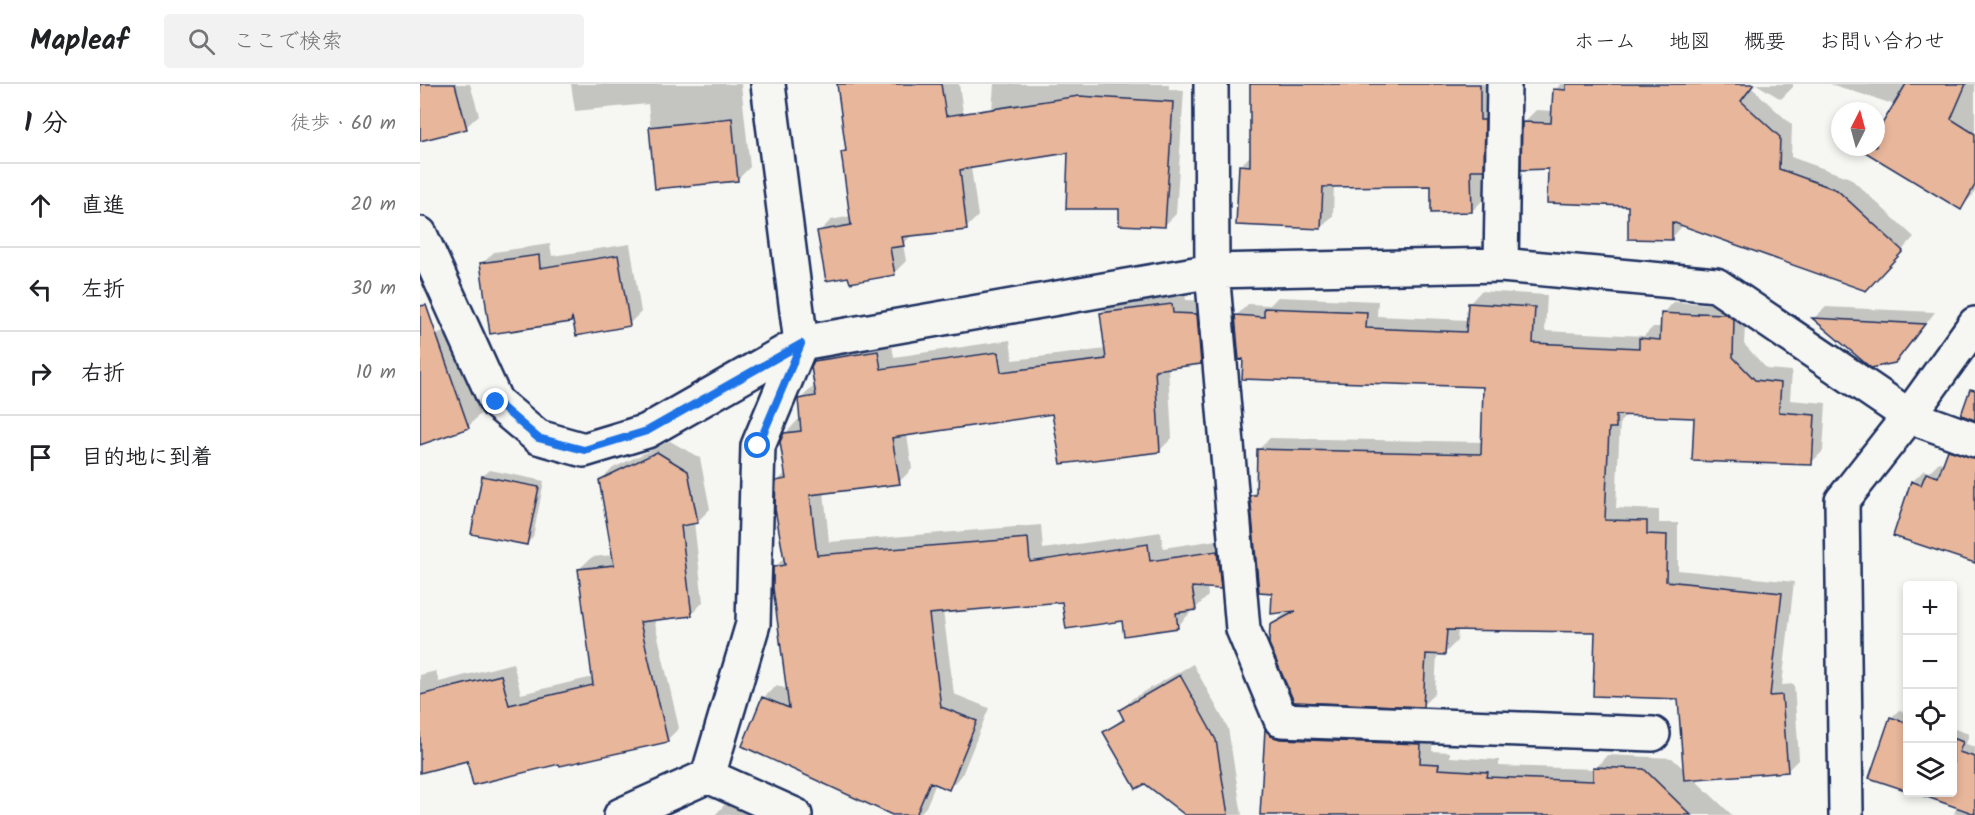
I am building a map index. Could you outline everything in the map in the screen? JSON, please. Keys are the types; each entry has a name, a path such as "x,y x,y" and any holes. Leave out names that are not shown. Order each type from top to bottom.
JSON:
{"street":[{"path":"708,776 753,624 758,446 801,344 768,84"},
{"path":"1211,84 1212,270 1243,628 1281,720 1653,734"},
{"path":"1501,265 1504,84"},
{"path":"420,234 496,402 538,438 584,450 647,431 801,344 1212,270 1501,265 1716,285 1909,416 1975,440"},
{"path":"1846,815 1842,501 1909,416 1975,324"},
{"path":"621,815 708,776 795,815"}],"building":[{"path":"420,84 455,84 467,129 420,141"},
{"path":"837,84 941,84 946,116 1079,96 1173,102 1165,227 1119,225 1119,209 1066,209 1068,153 960,170 967,230 902,237 904,246 890,248 895,275 850,283 848,277 826,281 817,231 851,225 841,152 846,151"},
{"path":"1250,84 1480,84 1480,120 1485,120 1484,170 1471,170 1472,212 1431,213 1431,186 1323,187 1321,229 1236,225 1239,165 1250,166"},
{"path":"1566,84 1754,84 1741,101 1780,137 1779,169 1837,190 1903,251 1866,291 1672,222 1672,240 1628,239 1628,206 1547,203 1548,169 1521,170 1522,122 1551,123 1553,89 1566,90"},
{"path":"1906,84 1966,84 1951,119 1975,134 1975,185 1961,210 1872,156 1885,156 1885,119"},
{"path":"732,118 738,181 655,189 649,127"},
{"path":"539,255 540,268 618,255 630,326 576,336 572,317 571,322 490,334 480,263"},
{"path":"1468,303 1535,307 1533,343 1639,348 1639,338 1660,340 1661,313 1726,314 1734,320 1733,357 1755,380 1781,383 1779,412 1815,415 1812,465 1692,461 1694,418 1616,415 1616,428 1609,428 1605,520 1647,521 1647,534 1667,535 1666,581 1782,593 1770,696 1782,695 1788,772 1684,780 1678,699 1593,696 1595,632 1447,630 1445,655 1426,654 1423,707 1294,702 1269,644 1270,625 1296,611 1271,614 1272,593 1259,592 1250,495 1256,495 1257,449 1481,454 1483,387 1242,379 1243,359 1239,360 1235,315 1264,317 1264,308 1367,312 1366,328 1466,332"},
{"path":"1172,304 1173,313 1197,314 1201,364 1155,370 1160,452 1061,464 1052,414 892,438 900,484 810,495 817,555 1028,538 1030,562 1148,544 1150,561 1217,551 1221,589 1192,587 1196,610 1176,613 1178,628 1124,636 1122,621 1066,629 1062,602 929,614 941,707 977,721 949,790 930,782 916,815 892,815 742,746 762,697 789,708 773,588 773,567 785,565 775,509 776,481 786,479 780,442 784,433 801,431 798,399 816,396 811,367 814,361 878,351 881,369 998,352 1001,372 1106,359 1100,313"},
{"path":"426,305 469,428 420,445 420,306"},
{"path":"1812,318 1925,324 1895,363 1871,368"},
{"path":"1970,389 1975,390 1975,420 1961,415"},
{"path":"1948,450 1975,458 1975,563 1893,536 1911,481 1921,485 1926,473 1938,477"},
{"path":"657,452 688,471 698,523 681,526 692,616 640,622 668,742 560,766 559,764 473,785 467,761 420,773 420,695 501,675 509,705 593,685 578,569 614,565 599,480"},
{"path":"482,476 539,487 527,545 471,534"},
{"path":"1180,675 1216,740 1228,815 1185,815 1145,784 1136,789 1103,732 1124,720 1119,710"},
{"path":"1890,717 1903,721 1903,789 1869,778"},
{"path":"1265,729 1271,736 1280,739 1421,744 1420,763 1439,764 1438,769 1488,772 1487,777 1593,781 1593,767 1644,769 1691,815 1260,815"},
{"path":"1957,740 1963,742 1959,752 1975,757 1975,814 1927,797 1957,797"}],"route":[{"path":"496,402 538,438 584,450 647,431 801,344 758,446"}]}
